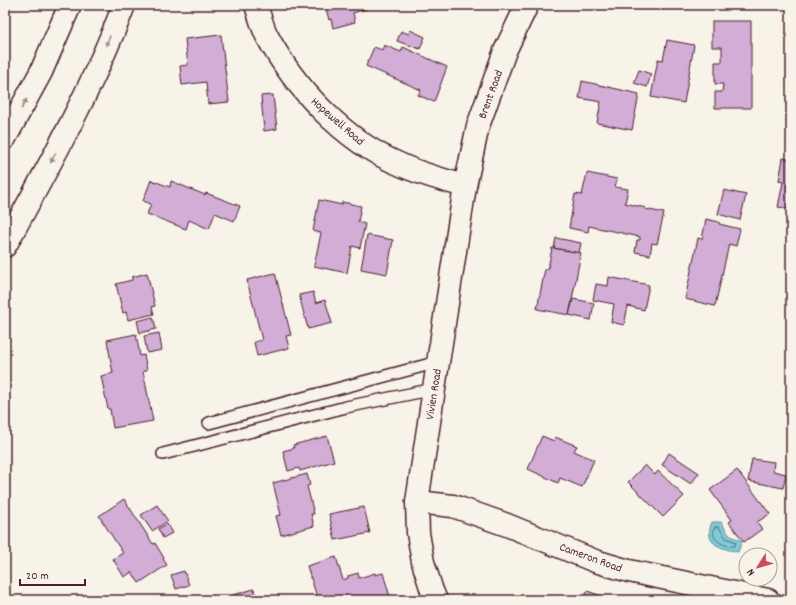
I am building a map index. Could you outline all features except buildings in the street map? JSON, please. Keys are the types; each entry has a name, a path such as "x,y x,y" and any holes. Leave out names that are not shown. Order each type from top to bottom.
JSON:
{"main road":[{"path":"5,138 41,72 70,5"},
{"path":"5,246 50,164 94,74 124,5"},
{"name":"Hopewell Road","path":"256,5 266,32 287,69 314,101 344,129 370,148 397,164 465,186"},
{"name":"Brent Road","path":"465,186 478,126 505,51 527,5"},
{"name":"Vivien Road","path":"436,600 423,562 418,534 417,502 465,186"},
{"name":"Cameron Road","path":"417,502 453,506 507,525 595,561 629,571 768,600"}],"lane":[{"path":"208,422 438,362"},
{"path":"163,454 346,407 434,389"}],"water":[{"path":"712,522 721,522 729,535 742,541 740,547 738,547 738,552 719,547 715,544 710,535"}]}
